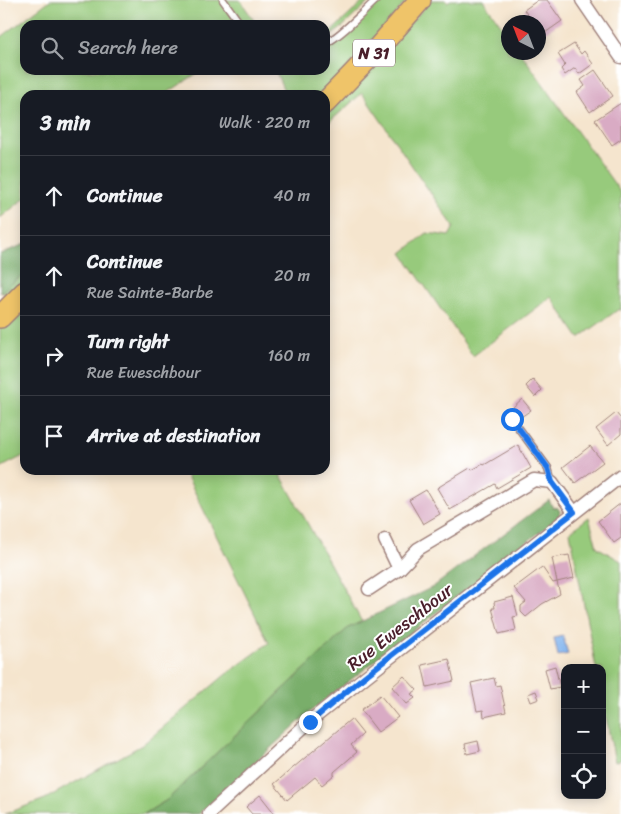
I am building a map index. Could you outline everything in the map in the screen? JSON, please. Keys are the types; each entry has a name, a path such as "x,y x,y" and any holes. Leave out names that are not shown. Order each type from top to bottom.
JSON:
{"main road":[{"name":"N 31","path":"330,98 374,53 420,0"},
{"path":"0,317 20,297"}],"street":[{"path":"582,0 621,57"},
{"name":"Rue Eweschbour","path":"209,814 324,710 365,676 621,476"},
{"path":"369,589 399,570 418,549 534,480 552,482 574,512"},
{"path":"385,540 399,570"}],"lane":[{"path":"223,0 237,20"},
{"path":"330,41 376,0"},
{"path":"512,419 548,468 552,482"}],"green space":[{"path":"50,0 240,0 254,20 24,20"},
{"path":"365,0 371,0 339,30 330,36 330,32"},
{"path":"381,0 408,0 327,90 284,90 277,75 330,75 330,45 340,38"},
{"path":"431,0 445,0 447,2 451,0 483,0 501,25 501,60 526,60 621,193 621,311 619,309 579,338 551,297 473,356 402,253 427,233 449,236 454,227 362,93 330,122 330,110"},
{"path":"20,23 20,75 194,75 172,90 20,90 20,202 0,218 0,38"},
{"path":"20,246 20,277 0,293 0,254"},
{"path":"20,277 20,285 7,296 1,292"},
{"path":"20,307 20,458 0,468 0,328"},
{"path":"186,475 281,475 362,622 348,628 167,800 144,814 5,814 45,799 142,745 225,675 269,643"},
{"path":"549,500 553,508 557,507 560,511 559,517 311,711 199,814 144,814 167,800 348,628 433,587"},
{"path":"589,517 597,547 621,561 621,760 615,762 606,718 606,664 595,664 570,532"}],"water":[{"path":"563,636 568,654 558,656 554,638"}],"building":[{"path":"538,0 547,0 562,21 546,32 546,15 528,15 524,10"},
{"path":"574,44 581,54 584,51 593,64 579,74 575,68 565,75 561,69 565,65 558,54"},
{"path":"595,70 613,96 590,112 577,92 585,86 581,80"},
{"path":"621,103 621,139 612,145 595,120"},
{"path":"533,379 542,390 535,397 526,386"},
{"path":"522,399 531,410 521,417 513,407"},
{"path":"616,413 621,419 621,434 608,445 596,429"},
{"path":"518,445 531,468 497,488 495,484 450,510 437,488 470,468 472,470 484,465"},
{"path":"590,446 603,462 575,483 563,467"},
{"path":"426,490 440,514 423,524 409,500"},
{"path":"621,503 621,538 614,543 598,521"},
{"path":"569,555 574,578 557,582 552,558"},
{"path":"542,567 553,583 557,582 560,594 542,604 526,617 521,612 521,606 526,602 514,588"},
{"path":"513,597 518,616 513,617 516,630 499,634 492,608 495,608 494,602"},
{"path":"449,659 454,681 427,687 422,665"},
{"path":"555,666 560,687 550,689 545,669"},
{"path":"404,676 417,690 411,694 415,698 407,704 392,687"},
{"path":"494,678 496,686 500,685 506,712 484,717 483,710 477,711 471,683"},
{"path":"536,691 539,699 531,702 528,694"},
{"path":"380,695 398,717 378,732 361,710"},
{"path":"351,719 363,734 351,745 357,752 322,785 315,777 287,800 274,784"},
{"path":"478,741 480,751 467,754 465,744"},
{"path":"260,795 275,814 252,814 246,807"}],"route":[{"path":"310,722 365,676 574,512 552,482 548,468 512,419"}]}
